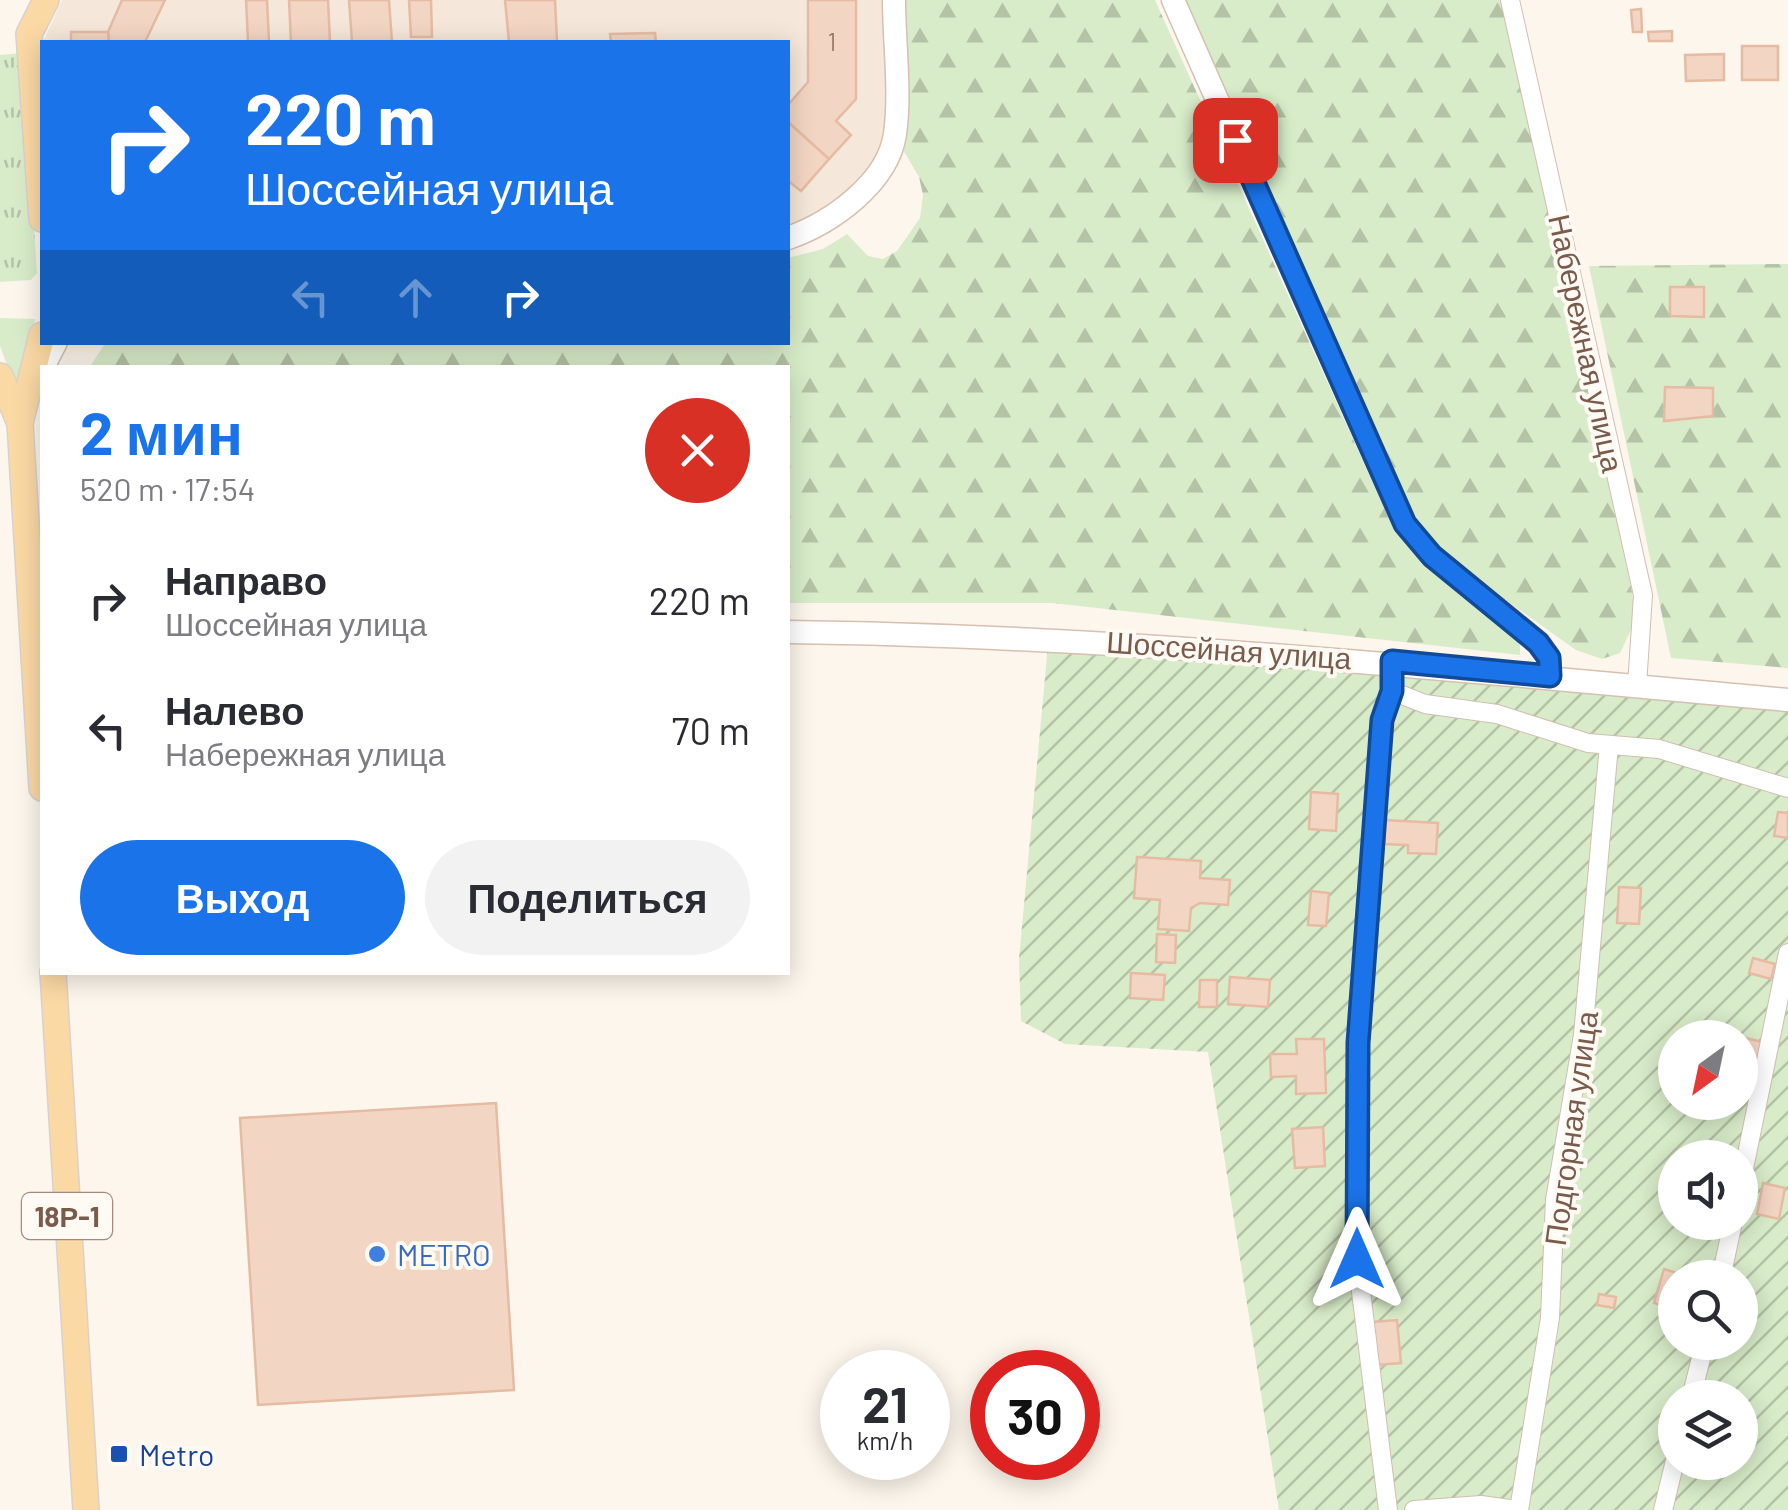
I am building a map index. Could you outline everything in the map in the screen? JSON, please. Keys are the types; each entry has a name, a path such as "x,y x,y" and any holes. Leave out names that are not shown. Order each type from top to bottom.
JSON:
{"main road":[{"path":"40,191 29,34 46,0"},
{"path":"20,422 40,343"},
{"path":"0,376 20,422 40,694"},
{"name":"18Р-1","path":"53,975 86,1510"}],"street":[{"path":"790,237 819,227 856,196 889,158 896,132 894,0"},
{"path":"1173,0 1405,524 1432,556 1538,643 1549,658 1550,676"},
{"name":"Набережная улица","path":"1510,0 1643,595 1637,686"},
{"path":"20,422 40,378"},
{"path":"0,393 20,422"},
{"name":"Шоссейная улица","path":"790,632 1084,639 1392,661 1788,700"},
{"path":"1388,1510 1357,1259 1356,1074 1382,720 1392,691 1392,661"},
{"path":"1392,691 1425,704 1497,714 1609,745 1632,743 1658,749 1788,788"},
{"name":"Подгорная улица","path":"1517,1510 1550,1318 1555,1200 1583,1035 1610,769 1609,745"},
{"path":"1750,1140 1788,954"},
{"path":"1662,1510 1670,1480"},
{"path":"1414,1510 1481,1506 1517,1510"}],"shaded area":[{"path":"62,0 887,0 887,134 864,176 820,217 790,229 790,40 44,40"}],"green space":[{"path":"904,0 1155,0 1395,532 1520,637 1520,655 1052,603 790,603 790,365 91,365 104,345 790,345 790,257 823,249 847,234 868,256 883,259 897,251 920,218 923,195 919,177 902,148"},
{"path":"1186,0 1503,0 1632,592 1635,621 1620,653 1602,659 1576,650 1459,567 1423,532 1354,388"},
{"path":"23,53 37,273 31,280 0,282 0,55"},
{"path":"1788,264 1788,668 1671,658 1589,266"},
{"path":"0,318 35,319 21,403 0,346"},
{"path":"1048,645 1788,704 1788,1510 1279,1510 1208,1052 1065,1044 1021,1021 1019,959"}],"building":[{"path":"122,0 165,0 146,40 109,40 108,32"},
{"path":"246,0 267,0 269,40 248,40"},
{"path":"289,0 328,0 330,40 291,40"},
{"path":"349,0 389,0 392,40 352,40"},
{"path":"409,0 431,0 432,37 411,37"},
{"path":"505,0 555,0 557,40 509,40"},
{"path":"808,0 856,0 856,99 836,121 851,135 829,159 790,124 790,103 808,82"},
{"path":"1641,9 1642,32 1633,32 1631,10"},
{"path":"1672,31 1672,41 1649,41 1648,32"},
{"path":"71,32 108,32 109,40 71,40"},
{"path":"655,33 656,40 611,40 610,34"},
{"path":"1742,46 1778,46 1778,80 1742,80"},
{"path":"1724,54 1724,80 1686,81 1685,55"},
{"path":"790,124 829,159 801,191 790,183"},
{"path":"1670,287 1704,287 1704,317 1670,316"},
{"path":"1665,387 1713,388 1713,416 1664,421"},
{"path":"1311,792 1338,794 1336,831 1309,829"},
{"path":"1778,812 1788,813 1788,838 1774,836"},
{"path":"1385,820 1438,823 1436,854 1408,853 1408,845 1384,844"},
{"path":"1137,857 1201,861 1200,878 1230,880 1228,905 1200,903 1191,908 1189,931 1158,929 1160,900 1134,898"},
{"path":"1619,887 1641,888 1639,924 1617,923"},
{"path":"1311,891 1329,893 1326,926 1308,925"},
{"path":"1157,934 1176,935 1175,963 1156,962"},
{"path":"1753,958 1775,964 1771,979 1749,973"},
{"path":"1131,973 1165,975 1163,1000 1130,998"},
{"path":"1230,977 1270,980 1268,1007 1228,1004"},
{"path":"1200,980 1217,980 1217,1007 1199,1007"},
{"path":"1296,1039 1324,1039 1326,1093 1296,1094 1296,1076 1271,1077 1270,1054 1297,1054"},
{"name":"METRO","path":"496,1103 514,1390 258,1405 240,1118"},
{"path":"1323,1127 1325,1166 1295,1168 1292,1129"},
{"path":"1763,1183 1785,1188 1779,1219 1758,1214"},
{"path":"1599,1294 1616,1297 1614,1308 1597,1305"},
{"path":"1397,1320 1401,1363 1377,1365 1373,1322"}],"place":[{"name":"METRO","path":"377,1254"},
{"name":"Metro","path":"119,1454"}],"route":[{"path":"1235,140 1405,524 1421,546 1513,621 1549,658 1550,676 1392,661 1392,691 1382,720 1359,1013 1357,1259"}]}
